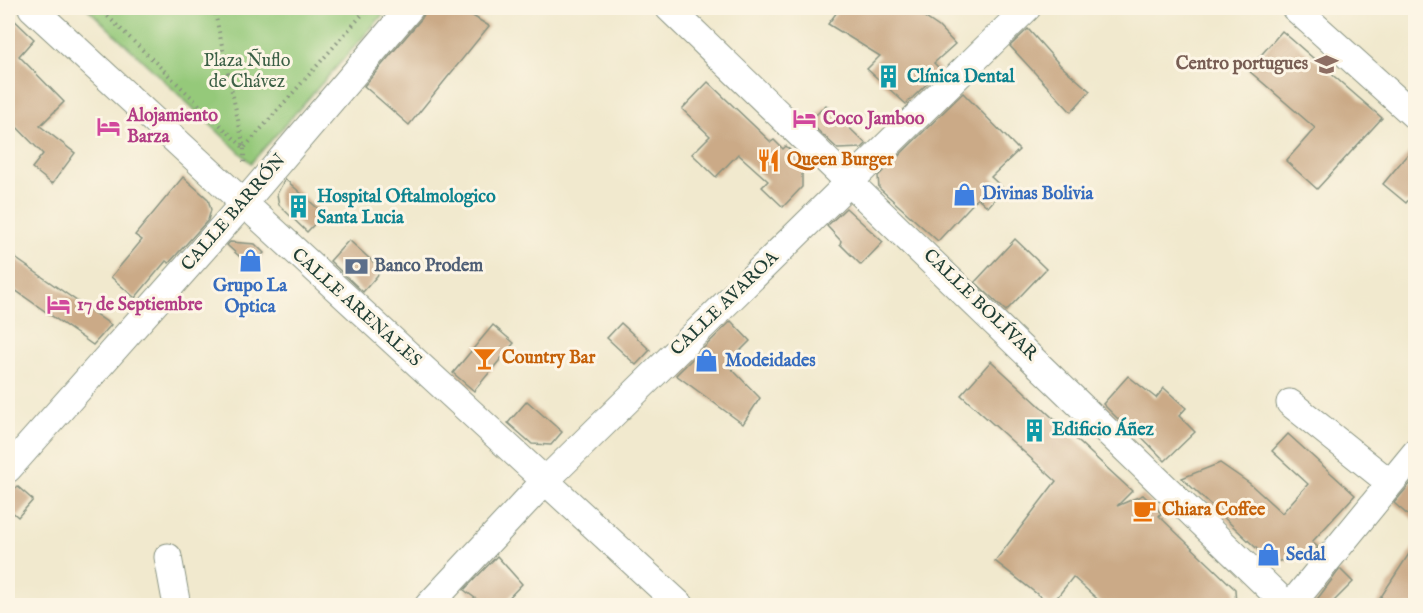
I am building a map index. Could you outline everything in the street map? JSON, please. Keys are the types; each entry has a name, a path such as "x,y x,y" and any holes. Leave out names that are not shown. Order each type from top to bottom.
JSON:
{"street":[{"name":"CALLE ARENALES","path":"32,8 681,606"},
{"name":"CALLE BARRÓN","path":"8,469 243,204 410,8"},
{"name":"CALLE BOLÍVAR","path":"669,8 852,181 1289,606"},
{"name":"CALLE AVAROA","path":"428,606 545,481 1027,8"},
{"path":"1295,8 1416,117"},
{"path":"1290,403 1390,483"},
{"path":"1289,606 1416,452"},
{"path":"168,557 177,606"}],"path":[{"path":"99,8 244,148"},
{"path":"214,8 244,148"},
{"path":"244,148 368,8"}],"green space":[{"name":"Plaza Ñuflo de Chávez","path":"87,8 389,8 251,163"}],"building":[{"path":"427,8 460,8 489,26 409,125 364,86 422,18"},
{"path":"840,8 911,8 939,27 955,44 934,63 941,70 906,104 867,69 880,56 828,24"},
{"path":"8,14 34,39 19,56 64,102 40,126 75,153 52,184 32,168 43,154 8,118"},
{"path":"1028,29 1060,65 1090,91 1071,112 1010,46"},
{"path":"1282,31 1382,118 1317,189 1286,161 1315,128 1248,70"},
{"path":"708,82 771,142 774,140 783,149 786,146 802,162 802,187 783,207 762,187 768,181 738,154 716,177 692,154 710,136 682,109"},
{"path":"963,93 1019,150 991,177 1004,189 988,207 978,198 938,241 879,188 878,176"},
{"path":"826,105 866,144 862,148 838,149 809,122"},
{"path":"1416,144 1416,191 1406,203 1383,184"},
{"path":"183,177 208,199 211,210 208,220 169,263 166,261 135,298 111,277 142,240 135,235"},
{"name":"Hospital Oftalmologico Santa Lucia","path":"285,179 324,214 307,232 279,205 277,194"},
{"path":"846,208 883,242 861,265 840,244 841,241 827,226"},
{"path":"1015,239 1046,269 1006,311 975,282"},
{"name":"Banco Prodem","path":"349,240 382,270 363,292 330,261"},
{"name":"Grupo La Optica","path":"230,242 255,244 264,253 251,267 227,245"},
{"name":"17 de Septiembre","path":"8,253 111,325 93,345 8,285"},
{"path":"731,321 750,341 727,364 760,398 743,424 676,375"},
{"path":"621,323 650,350 636,365 607,338"},
{"name":"Country Bar","path":"493,325 514,343 474,391 453,373"},
{"path":"991,361 1132,491 1117,506 1143,495 1161,513 1159,516 1235,589 1236,606 1105,606 1073,577 1051,605 995,561 1056,481 961,395"},
{"path":"1128,376 1156,398 1164,388 1186,408 1179,416 1195,432 1165,461 1130,425 1127,428 1103,404"},
{"path":"527,401 562,432 551,445 532,444 508,423"},
{"path":"1288,434 1355,495 1312,542 1318,547 1310,557 1271,562 1182,478 1220,463 1249,483 1282,513 1308,484 1272,451"},
{"path":"1416,477 1416,522 1394,503"},
{"path":"17,486 33,500 18,517 8,508 8,497"},
{"path":"1416,543 1416,606 1375,606"},
{"path":"497,556 522,584 501,606 486,606 464,590"},
{"path":"1340,569 1353,582 1329,606 1312,606"}],"place":[{"name":"Centro portugues","path":"1326,64"},
{"name":"Clínica Dental","path":"889,77"},
{"name":"Coco Jamboo","path":"805,119"},
{"name":"Alojamiento Barza","path":"109,126"},
{"name":"Queen Burger","path":"769,160"},
{"name":"Divinas Bolivia","path":"964,194"},
{"name":"Hospital Oftalmologico Santa Lucia","path":"299,207"},
{"name":"Grupo La Optica","path":"250,260"},
{"name":"Banco Prodem","path":"356,266"},
{"name":"17 de Septiembre","path":"59,305"},
{"name":"Country Bar","path":"484,358"},
{"name":"Modeidades","path":"707,361"},
{"name":"Edificio Áñez","path":"1034,430"},
{"name":"Chiara Coffee","path":"1144,510"},
{"name":"Sedal","path":"1268,555"}]}
